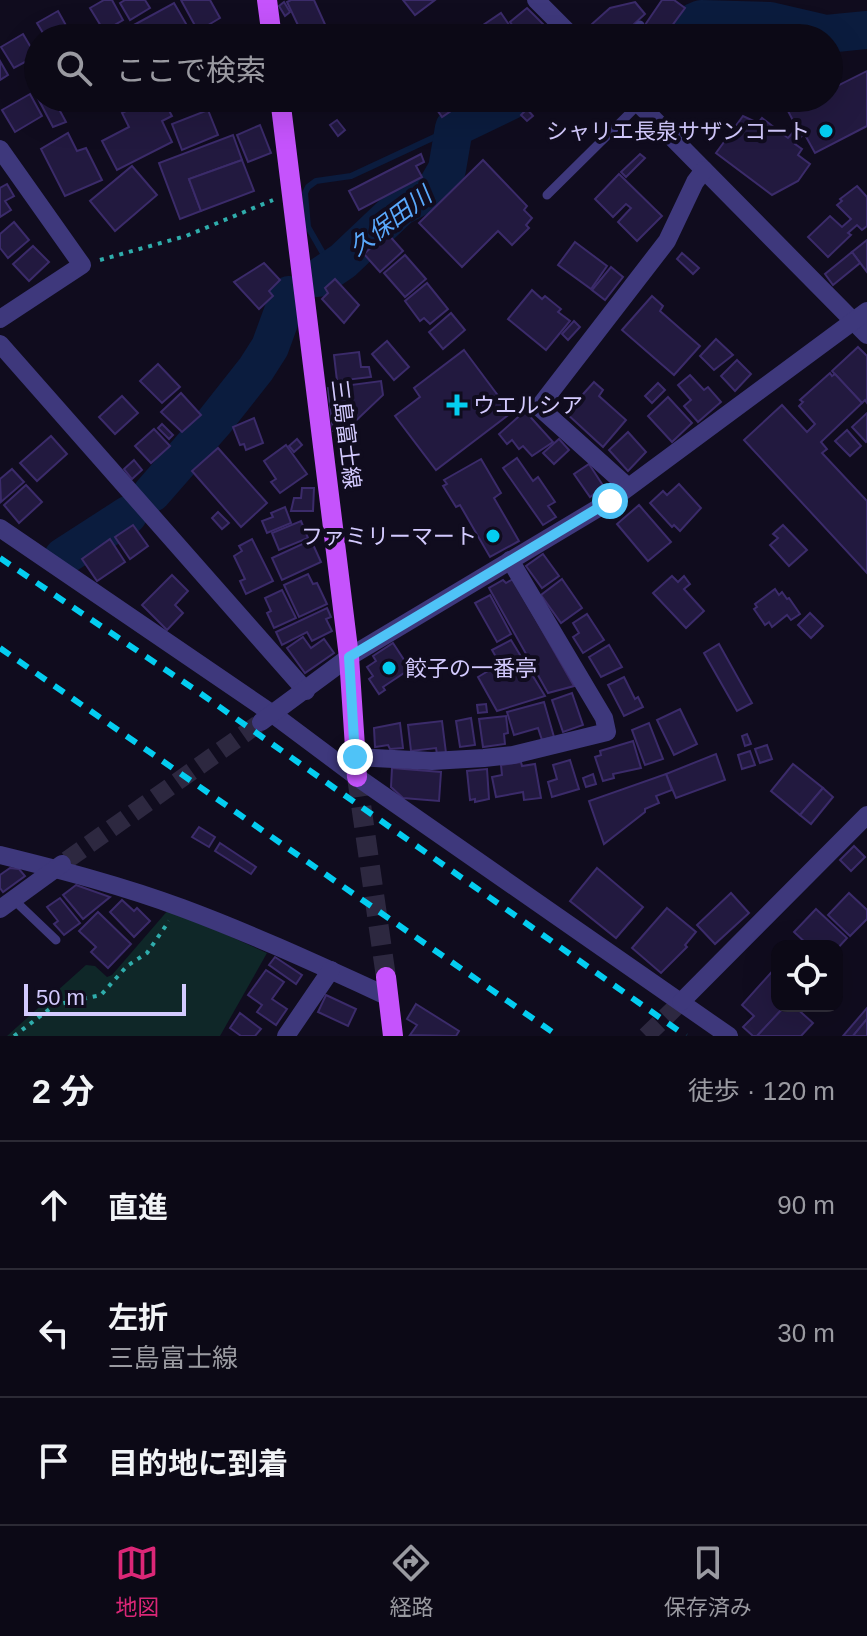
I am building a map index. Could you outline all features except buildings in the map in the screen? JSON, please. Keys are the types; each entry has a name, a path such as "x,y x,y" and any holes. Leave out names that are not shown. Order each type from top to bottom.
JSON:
{"main road":[{"path":"267,0 270,24"},
{"name":"三島富士線","path":"282,112 349,657 356,767"},
{"path":"388,987 393,1036"}],"street":[{"path":"536,0 560,24"},
{"path":"647,112 860,316 867,335"},
{"path":"0,149 82,265 0,319"},
{"path":"628,487 539,407 667,241 695,182 704,170"},
{"path":"268,718 349,657 628,487 860,316"},
{"path":"0,344 306,691"},
{"path":"0,528 268,718 356,767 729,1036"},
{"path":"356,767 513,755 607,732 604,718 510,560"},
{"path":"681,1002 867,815"},
{"path":"0,855 61,864 176,906 331,970 388,987"},
{"path":"6,904 61,864"},
{"path":"286,1036 331,970"}],"lane":[{"path":"547,195 626,112"},
{"path":"6,904 56,940"}],"path":[{"path":"82,265 186,236 292,192"},
{"path":"14,1036 55,1005 101,995 127,966 156,944 176,906"}],"green space":[{"path":"169,909 267,953 220,1036 7,1036 86,965 95,966 107,977 112,975"}],"waterway":[{"name":"久保田川","path":"692,24 701,19 783,24"},
{"name":"久保田川","path":"843,32 867,30"},
{"name":"久保田川","path":"318,278 343,261 400,207 436,188 447,169 454,128 487,112"},
{"path":"332,269 308,227 305,193 308,187 316,181 351,176 454,128"},
{"name":"久保田川","path":"152,493 256,369 270,347 289,295"},
{"name":"久保田川","path":"63,557 128,515"}],"tunnel":[{"path":"67,860 261,722"},
{"path":"357,777 386,977"},
{"path":"646,1036 681,1002"}],"railway":[{"path":"0,558 197,691 686,1036"},
{"path":"0,648 558,1036"}],"place":[{"name":"シャリエ長泉サザンコート","path":"826,131"},
{"name":"ウエルシア","path":"457,405"},
{"name":"ファミリーマート","path":"493,536"},
{"name":"餃子の一番亭","path":"389,668"}],"route":[{"path":"355,757 349,657 610,501"}]}
